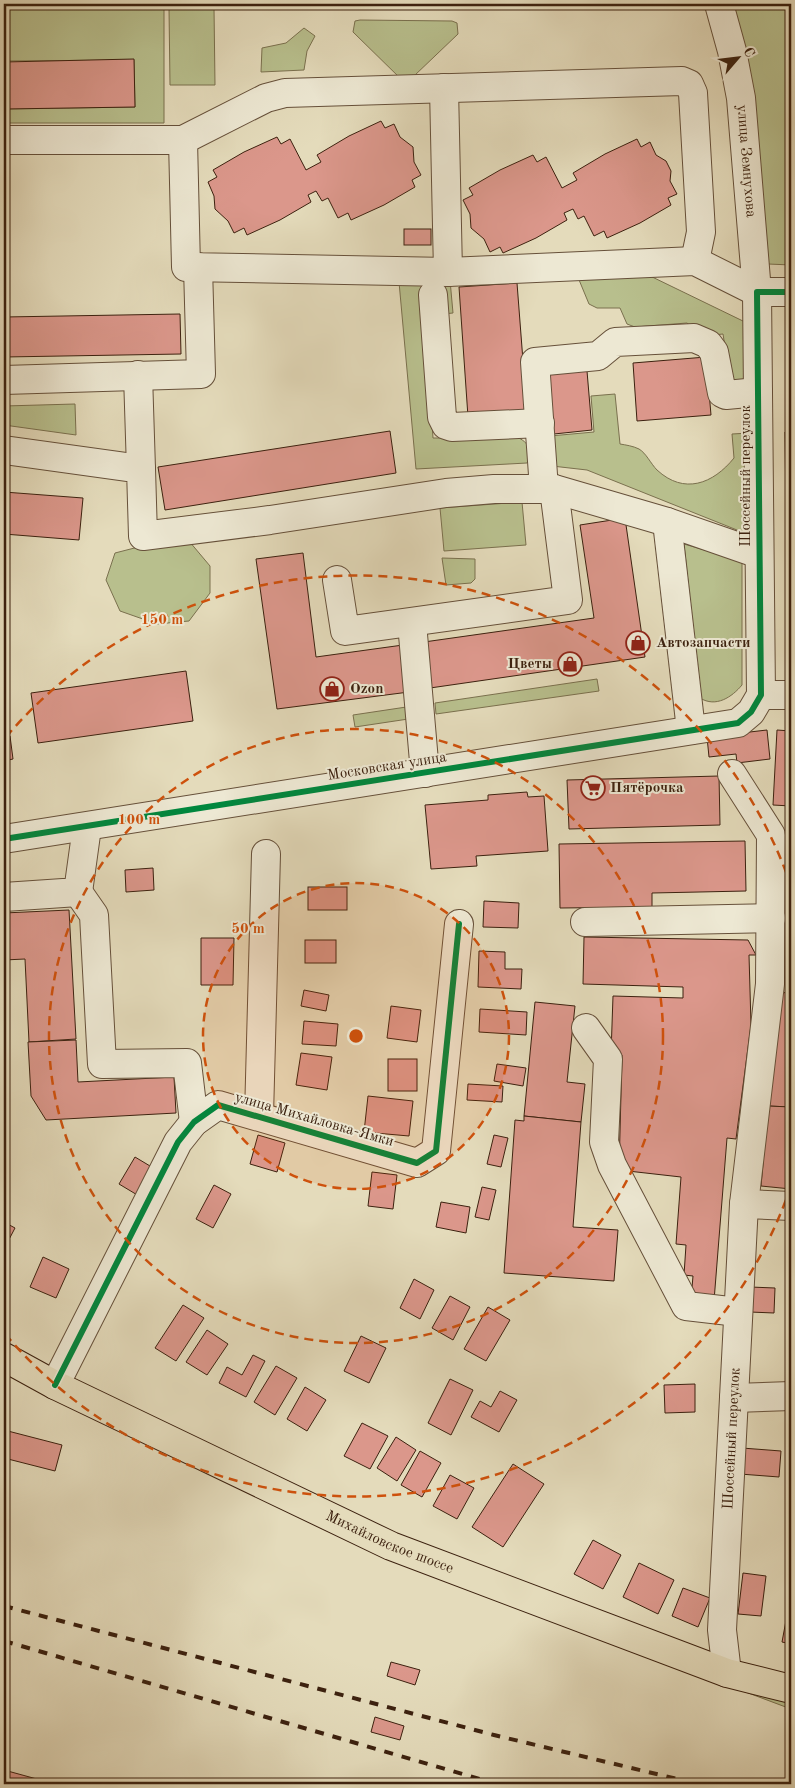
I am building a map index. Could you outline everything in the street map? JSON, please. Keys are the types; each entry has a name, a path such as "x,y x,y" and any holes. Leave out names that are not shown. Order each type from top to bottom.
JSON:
{"main road":[{"name":"Михайловское шоссе","path":"4,1357 55,1385 391,1546 727,1673 791,1689"}],"street":[{"name":"улица Земнухова","path":"718,4 732,51 742,98 757,292"},
{"path":"4,140 183,140 275,94 682,81 689,84 693,93 701,232 695,261"},
{"path":"444,88 448,272"},
{"path":"183,140 186,267 448,272 695,261 757,292 791,292"},
{"path":"4,380 201,374 198,267"},
{"name":"Шоссейный переулок","path":"757,292 761,695"},
{"path":"433,295 442,417 446,425 452,427 540,423"},
{"path":"337,580 345,631 568,600 549,489 540,423 535,362 598,356 615,342 694,338 708,344 714,352 722,393 726,395 758,392"},
{"path":"138,376 143,536 270,520 446,493 494,489 549,489 667,522 759,554"},
{"path":"4,450 141,469"},
{"path":"667,522 691,730"},
{"path":"412,623 425,773"},
{"path":"761,695 791,695"},
{"name":"Московская улица","path":"4,839 738,722 751,712 761,695"},
{"name":"Шоссейный переулок","path":"727,1673 722,1630 738,1312 744,1204 770,984 771,835 732,774"},
{"path":"87,827 78,892 94,915 102,1064 187,1063 194,1122"},
{"path":"259,1116 266,854"},
{"path":"4,897 78,892"},
{"path":"584,922 770,918"},
{"name":"улица Михайловка-Ямки","path":"55,1385 178,1142 194,1122 218,1105 417,1164 436,1151 459,924"},
{"path":"586,1028 608,1059 604,1142 612,1165 686,1306 738,1312"},
{"path":"744,1204 791,1206"},
{"path":"734,1398 791,1396"}],"green space":[{"path":"4,4 164,4 164,123 4,123 4,109 135,107 134,60 4,61"},
{"path":"730,4 791,4 791,265 768,264"},
{"path":"169,8 214,8 215,85 170,85"},
{"path":"355,21 452,21 457,23 458,34 414,76 402,80 353,32"},
{"path":"304,28 315,36 307,51 304,70 261,72 262,48 286,43"},
{"path":"644,273 745,322 747,388 733,381 729,372 723,334 713,335 704,333 687,323 635,327 627,324 620,308 597,308 589,304 577,275"},
{"path":"450,280 453,313 443,314 423,291 433,438 519,438 530,449 527,463 416,469 399,282"},
{"path":"615,394 620,444 639,449 657,470 667,478 677,482 698,483 708,480 717,474 734,458 732,434 749,433 752,536 587,470 552,466 550,436 594,432 591,396"},
{"path":"75,404 76,435 4,425 4,406"},
{"path":"522,502 526,545 444,551 440,508"},
{"path":"189,541 210,566 210,593 189,621 157,624 120,611 106,580 115,553 150,544"},
{"path":"684,544 742,561 742,685 723,700 712,702 700,698"},
{"path":"442,558 475,559 475,579 471,583 446,585"},
{"path":"597,679 599,691 436,714 435,703"},
{"path":"413,706 415,718 355,727 353,715"},
{"path":"711,1679 791,1701 791,1709"}],"building":[{"path":"134,59 135,107 4,109 4,62"},
{"path":"381,121 385,128 394,124 400,137 413,147 414,162 421,175 412,180 415,187 384,205 351,220 348,213 338,218 328,198 322,201 316,191 308,195 311,202 280,220 247,235 244,228 234,233 228,221 215,209 214,196 208,182 217,177 213,170 244,152 277,137 281,144 290,139 306,170 321,162 317,155 349,136"},
{"path":"637,139 641,147 650,142 656,155 666,161 671,171 670,181 677,194 668,198 671,205 640,223 607,238 604,231 594,236 584,216 578,219 573,209 564,213 567,220 536,238 503,253 500,247 490,252 484,239 471,228 470,214 463,200 473,195 469,188 500,170 533,155 537,162 546,157 562,188 577,180 573,173 605,154"},
{"path":"404,229 431,229 431,245 404,245"},
{"path":"517,283 527,413 468,417 459,287"},
{"path":"180,314 181,354 4,357 4,317"},
{"path":"706,357 711,415 637,421 633,363"},
{"path":"587,371 592,430 554,434 549,374"},
{"path":"390,431 396,473 165,510 158,467"},
{"path":"785,432 791,432 791,589 787,589"},
{"path":"4,492 83,498 79,540 4,534"},
{"path":"625,518 645,657 430,688 424,642 594,618 580,525"},
{"path":"303,553 316,657 403,645 409,692 277,709 256,559"},
{"path":"186,671 193,721 38,743 31,693"},
{"path":"767,730 770,759 737,763 736,754 709,757 707,737"},
{"path":"777,730 791,731 791,806 773,805"},
{"path":"10,736 13,759 4,761 4,737"},
{"path":"719,776 720,825 569,829 567,780"},
{"path":"527,792 528,797 544,796 548,851 476,856 477,866 431,869 425,805 488,800 488,795"},
{"path":"745,841 746,891 652,893 652,907 560,908 559,844"},
{"path":"153,868 154,890 126,892 125,870"},
{"path":"308,887 347,887 347,910 308,910"},
{"path":"484,901 519,903 518,928 483,927"},
{"path":"69,910 76,1039 29,1042 25,959 4,960 4,913"},
{"path":"584,937 748,940 756,955 749,955 751,1025 736,1139 727,1138 714,1301 691,1299 693,1276 684,1275 686,1245 676,1244 681,1177 619,1170 622,1055 611,1054 613,996 683,998 683,987 583,984"},
{"path":"201,938 234,938 233,985 201,985"},
{"path":"305,940 336,940 336,963 305,963"},
{"path":"479,951 505,952 505,969 522,969 521,989 478,987"},
{"path":"304,990 329,995 326,1011 301,1006"},
{"path":"773,992 791,993 791,1107 768,1106"},
{"path":"535,1002 575,1006 567,1082 585,1084 581,1122 524,1116"},
{"path":"391,1006 421,1010 417,1042 387,1038"},
{"path":"480,1009 527,1012 526,1035 479,1032"},
{"path":"304,1021 338,1024 336,1046 302,1044"},
{"path":"76,1040 78,1082 174,1077 176,1113 46,1120 31,1096 28,1042"},
{"path":"301,1053 332,1057 327,1090 296,1085"},
{"path":"388,1059 417,1059 417,1091 388,1091"},
{"path":"497,1064 526,1068 523,1086 494,1081"},
{"path":"468,1084 503,1086 502,1102 467,1100"},
{"path":"368,1096 413,1101 409,1136 364,1132"},
{"path":"768,1106 791,1107 791,1189 761,1186"},
{"path":"524,1116 581,1122 573,1227 618,1230 614,1281 504,1273 515,1120 524,1121"},
{"path":"258,1135 285,1143 277,1172 250,1164"},
{"path":"494,1135 508,1138 501,1167 487,1164"},
{"path":"135,1157 155,1169 139,1196 119,1184"},
{"path":"372,1172 397,1175 393,1209 368,1206"},
{"path":"214,1185 231,1194 213,1228 196,1219"},
{"path":"482,1187 496,1190 489,1220 475,1217"},
{"path":"441,1202 470,1207 466,1233 436,1227"},
{"path":"4,1222 15,1228 4,1249"},
{"path":"43,1257 69,1269 56,1298 30,1287"},
{"path":"414,1279 434,1290 420,1319 400,1308"},
{"path":"750,1287 775,1288 774,1313 750,1312"},
{"path":"450,1296 470,1307 453,1340 432,1328"},
{"path":"183,1305 204,1318 176,1361 155,1348"},
{"path":"488,1307 510,1320 486,1361 464,1349"},
{"path":"207,1330 228,1344 207,1375 186,1362"},
{"path":"361,1336 386,1348 369,1383 344,1371"},
{"path":"253,1355 265,1361 246,1397 219,1383 227,1367 242,1375"},
{"path":"276,1366 297,1378 275,1415 254,1402"},
{"path":"450,1379 473,1390 451,1435 428,1423"},
{"path":"695,1384 695,1412 665,1413 664,1385"},
{"path":"305,1387 326,1400 307,1431 287,1419"},
{"path":"500,1391 517,1400 499,1432 471,1417 480,1401 491,1407"},
{"path":"362,1423 388,1436 370,1469 344,1456"},
{"path":"4,1430 62,1445 55,1471 4,1458"},
{"path":"396,1437 416,1450 397,1481 377,1468"},
{"path":"742,1448 781,1451 779,1477 740,1474"},
{"path":"420,1451 441,1463 422,1497 401,1485"},
{"path":"513,1464 544,1484 503,1547 472,1527"},
{"path":"450,1475 474,1488 457,1519 433,1506"},
{"path":"593,1540 621,1555 603,1589 574,1574"},
{"path":"639,1563 674,1580 658,1614 623,1597"},
{"path":"743,1573 766,1576 761,1616 738,1614"},
{"path":"683,1588 710,1598 698,1627 672,1616"},
{"path":"791,1599 791,1644 782,1642"},
{"path":"391,1662 420,1670 415,1685 387,1676"},
{"path":"375,1717 404,1726 400,1740 371,1732"},
{"path":"4,1770 55,1784 4,1784"}],"railway":[{"path":"4,1606 494,1735 698,1784"},
{"path":"4,1641 497,1784"}],"cycle path":[{"path":"4,839 738,723 751,712 761,695 757,292 791,292"},
{"path":"55,1385 178,1142 194,1122 218,1105 417,1163 436,1151 459,924"}],"place":[{"name":"Автозапчасти","path":"638,643"},
{"name":"Цветы","path":"570,664"},
{"name":"Ozon","path":"332,689"},
{"name":"Пятёрочка","path":"593,788"}]}
